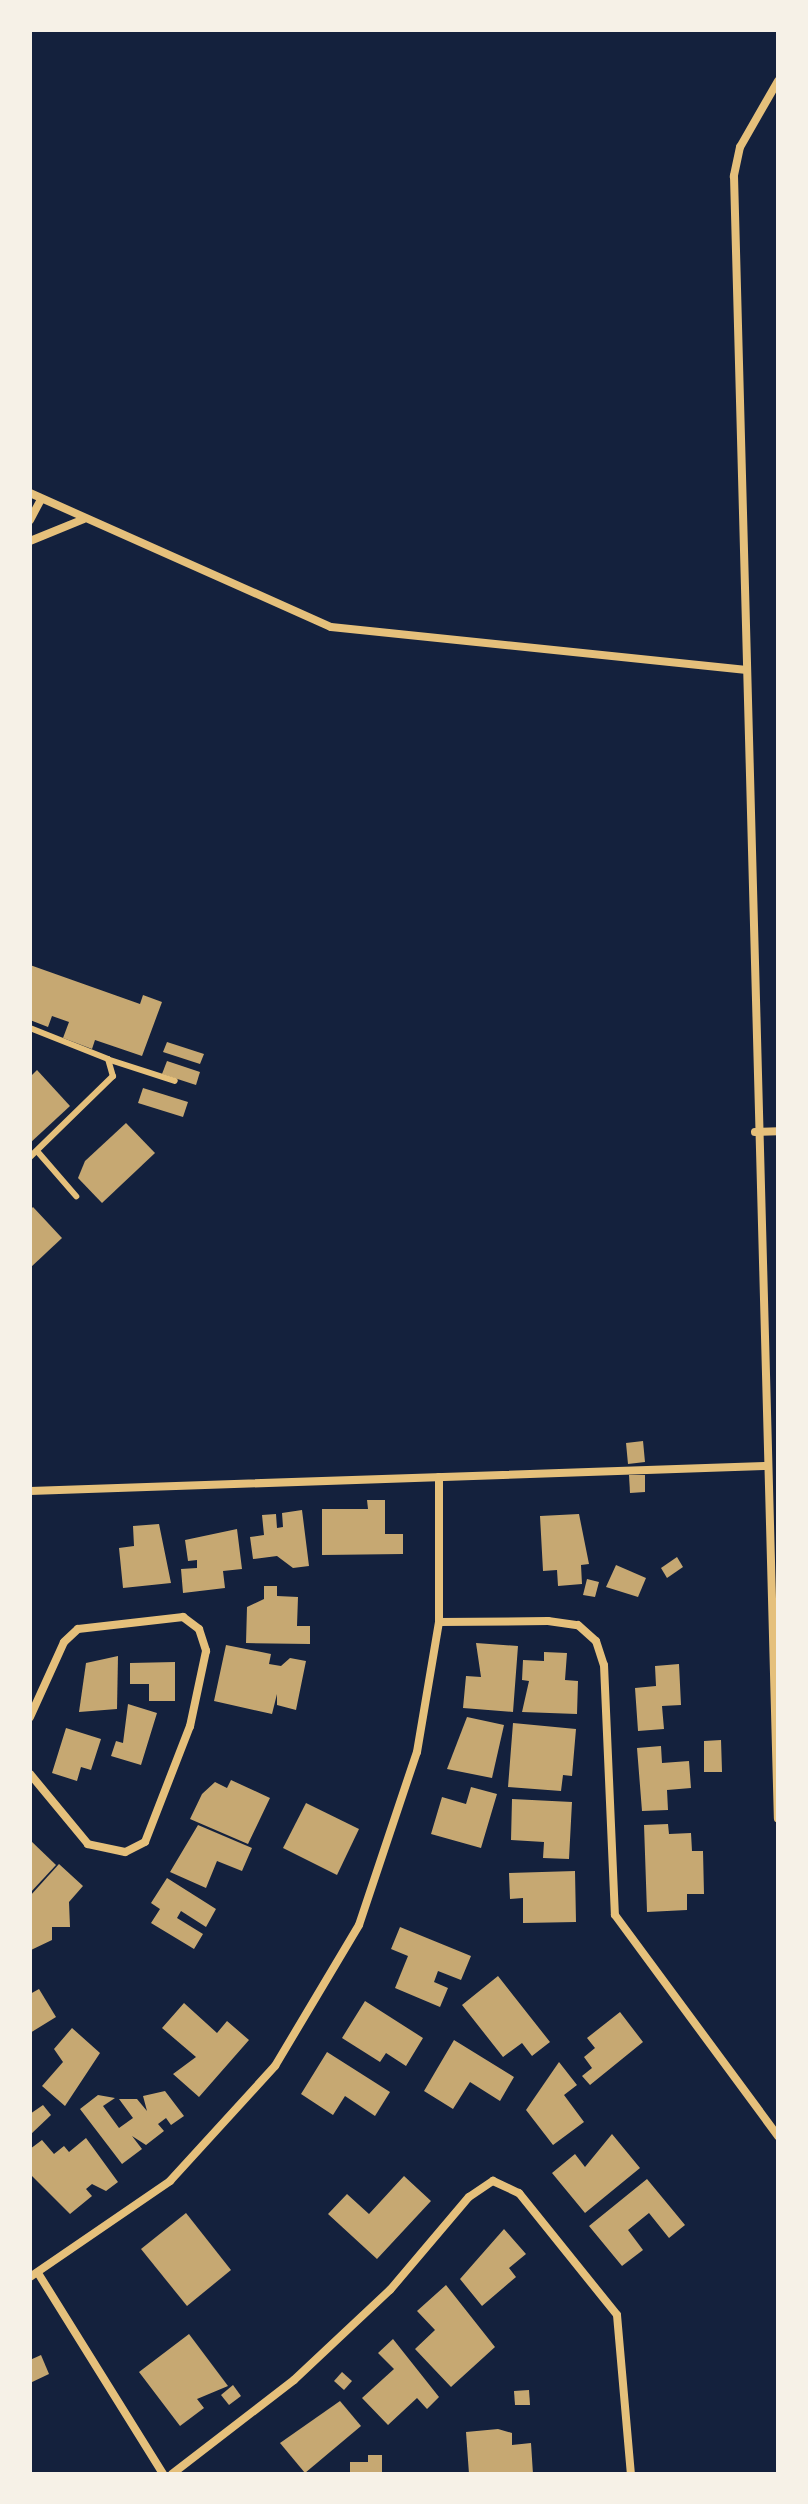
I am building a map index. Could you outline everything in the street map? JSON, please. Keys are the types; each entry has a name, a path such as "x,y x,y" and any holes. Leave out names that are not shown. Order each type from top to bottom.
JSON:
{"street":[{"path":"778,81 740,147 734,176 755,1132 778,1818"},
{"path":"30,493 331,627 747,670"},
{"path":"30,520 41,499"},
{"path":"30,541 85,519"},
{"path":"755,1132 778,1131"},
{"path":"30,1491 765,1466"},
{"path":"163,2474 34,2275 170,2181 275,2066 359,1925 391,1844 417,1752 439,1622 439,1477"},
{"path":"30,1716 64,1642 78,1629 183,1617 204,1640 190,1726 145,1842 125,1852 88,1844 30,1774"},
{"path":"439,1622 563,1623 596,1641 604,1665 615,1915 778,2136"},
{"path":"172,2474 294,2380 390,2290 469,2197 493,2181 519,2193 617,2315 631,2474"}],"lane":[{"path":"30,1028 175,1081"},
{"path":"30,1157 109,1085 108,1059"},
{"path":"37,1151 76,1196"}],"building":[{"path":"30,965 140,1004 143,995 162,1002 142,1056 95,1040 92,1049 63,1038 69,1022 52,1016 48,1027 30,1020"},
{"path":"167,1042 204,1054 200,1064 163,1052"},
{"path":"167,1061 200,1072 196,1085 162,1074"},
{"path":"37,1070 70,1106 30,1143 30,1077"},
{"path":"143,1088 188,1102 183,1117 138,1103"},
{"path":"126,1123 155,1153 102,1203 78,1178 85,1161"},
{"path":"33,1207 62,1238 30,1268 30,1210"},
{"path":"643,1441 645,1462 628,1464 626,1443"},
{"path":"629,1475 645,1475 645,1492 630,1493"},
{"path":"367,1500 385,1500 385,1534 403,1534 403,1554 322,1555 322,1509 368,1509"},
{"path":"302,1510 309,1566 293,1568 277,1556 253,1559 250,1537 264,1535 262,1515 276,1514 277,1528 283,1527 282,1513"},
{"path":"579,1514 589,1564 581,1565 582,1584 558,1586 557,1570 543,1571 540,1516"},
{"path":"159,1524 171,1583 123,1588 119,1548 134,1546 133,1526"},
{"path":"237,1529 242,1569 223,1571 225,1588 183,1593 181,1569 197,1568 197,1560 188,1561 185,1540"},
{"path":"677,1557 683,1567 667,1578 661,1568"},
{"path":"616,1565 646,1578 638,1597 606,1587"},
{"path":"587,1579 599,1582 595,1597 583,1595"},
{"path":"264,1586 277,1586 277,1596 298,1597 297,1626 310,1626 310,1644 246,1643 247,1607 264,1599"},
{"path":"476,1643 518,1646 513,1712 463,1708 466,1676 481,1677"},
{"path":"226,1645 271,1654 269,1664 281,1666 290,1658 306,1661 296,1710 277,1705 277,1694 272,1714 214,1701"},
{"path":"544,1652 567,1653 565,1680 578,1681 577,1714 522,1712 529,1681 522,1680 523,1660 544,1661"},
{"path":"118,1656 117,1709 79,1712 86,1663"},
{"path":"175,1662 175,1701 149,1701 149,1684 130,1684 130,1663"},
{"path":"679,1664 681,1705 662,1706 664,1729 638,1731 635,1688 656,1686 655,1666"},
{"path":"128,1704 157,1713 141,1765 111,1756 116,1741 123,1743"},
{"path":"467,1717 504,1725 492,1778 447,1769"},
{"path":"513,1723 576,1729 572,1776 563,1775 561,1791 508,1787"},
{"path":"66,1728 101,1739 91,1770 81,1767 77,1781 52,1773"},
{"path":"721,1740 722,1772 704,1772 704,1741"},
{"path":"661,1746 662,1763 689,1761 691,1788 667,1790 668,1810 642,1811 637,1748"},
{"path":"231,1780 270,1798 248,1844 190,1819 202,1794 215,1782 227,1788"},
{"path":"471,1787 497,1794 481,1848 431,1834 442,1797 466,1804"},
{"path":"512,1799 572,1802 569,1859 543,1858 544,1842 511,1840"},
{"path":"306,1803 359,1829 337,1875 283,1848"},
{"path":"668,1824 669,1834 691,1833 692,1851 703,1851 704,1894 687,1894 687,1910 647,1912 644,1825"},
{"path":"198,1825 252,1848 242,1871 217,1861 206,1888 170,1872"},
{"path":"30,1840 56,1865 30,1893"},
{"path":"59,1864 83,1886 69,1902 70,1927 52,1927 52,1940 31,1950 30,1896"},
{"path":"575,1871 576,1922 523,1923 523,1898 510,1899 509,1873"},
{"path":"167,1878 216,1909 206,1927 181,1911 177,1918 203,1934 194,1949 151,1923 160,1909 151,1903"},
{"path":"400,1927 471,1956 461,1980 438,1971 434,1982 448,1988 440,2007 395,1988 408,1956 391,1949"},
{"path":"498,1976 550,2042 532,2056 522,2043 503,2057 462,2005"},
{"path":"39,1989 56,2017 30,2033 30,1994"},
{"path":"365,2001 423,2038 406,2066 386,2053 380,2062 342,2038"},
{"path":"184,2003 217,2033 227,2021 249,2040 199,2097 173,2074 196,2057 162,2028"},
{"path":"620,2012 643,2042 590,2085 582,2076 592,2068 584,2057 595,2048 587,2038"},
{"path":"72,2028 100,2053 65,2106 42,2086 63,2062 54,2049"},
{"path":"454,2040 514,2077 500,2101 470,2082 453,2109 424,2091"},
{"path":"327,2052 390,2092 375,2116 345,2096 333,2115 301,2094"},
{"path":"559,2062 577,2085 564,2095 584,2122 553,2145 526,2110"},
{"path":"165,2091 184,2116 171,2125 166,2118 158,2124 164,2131 146,2145 132,2136 142,2149 122,2164 80,2109 98,2095 115,2098 103,2106 119,2128 133,2118 119,2099 137,2099 147,2111 143,2096"},
{"path":"43,2105 51,2115 30,2135 30,2114"},
{"path":"612,2134 640,2168 585,2213 552,2173 575,2154 585,2167"},
{"path":"86,2138 118,2182 106,2191 92,2184 86,2189 92,2196 70,2214 30,2174 30,2149 42,2140 54,2154 64,2146 69,2152"},
{"path":"404,2176 431,2201 377,2259 328,2214 347,2194 369,2214"},
{"path":"647,2179 685,2225 669,2238 649,2213 628,2230 643,2250 622,2266 589,2226"},
{"path":"186,2213 231,2270 187,2306 141,2249"},
{"path":"504,2229 526,2254 509,2268 516,2277 482,2306 460,2279"},
{"path":"446,2285 495,2347 451,2387 415,2349 435,2330 417,2311"},
{"path":"189,2334 228,2386 197,2399 204,2408 180,2426 139,2372"},
{"path":"393,2339 439,2397 427,2409 417,2398 388,2425 362,2398 394,2369 378,2353"},
{"path":"41,2355 49,2374 30,2383 30,2360"},
{"path":"342,2372 352,2381 344,2390 334,2381"},
{"path":"233,2385 241,2396 229,2405 221,2395"},
{"path":"529,2390 530,2405 515,2405 514,2391"},
{"path":"340,2401 361,2426 305,2473 280,2443"},
{"path":"498,2429 512,2433 512,2445 531,2443 533,2474 469,2474 466,2432"},
{"path":"368,2455 382,2455 382,2474 350,2474 350,2462 368,2462"}]}
